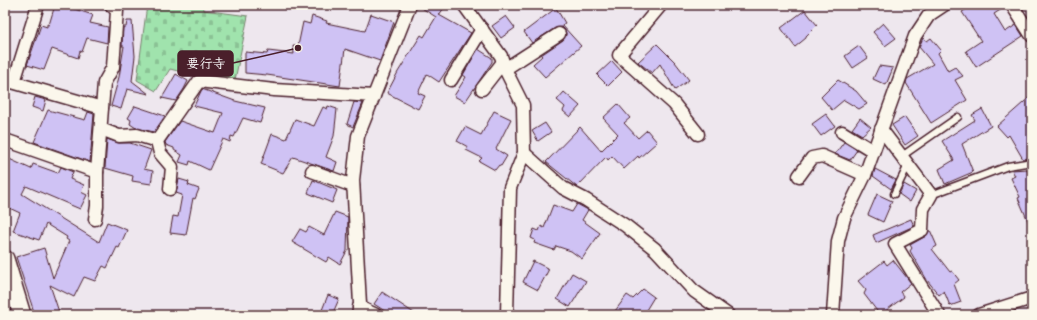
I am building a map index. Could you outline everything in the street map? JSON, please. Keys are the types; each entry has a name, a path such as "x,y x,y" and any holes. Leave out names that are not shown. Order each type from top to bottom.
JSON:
{"main road":[{"path":"5,259 22,315"}],"street":[{"path":"38,5 10,81 102,108"},
{"path":"94,219 97,206 104,83 113,67 117,12 111,5"},
{"path":"376,315 359,311 353,186 358,136 410,5"},
{"path":"661,5 619,55 674,104 698,134"},
{"path":"833,315 838,241 844,218 864,175 914,36 929,14 944,5"},
{"path":"1012,5 1032,36"},
{"path":"470,7 482,29 501,56 504,66 523,105 524,153 510,188 507,315"},
{"path":"451,80 482,29"},
{"path":"482,89 504,66 559,34"},
{"path":"170,189 172,168 160,153 157,141 199,81 274,90 374,96"},
{"path":"101,129 119,136 137,135 157,141"},
{"path":"881,129 931,195 922,209 922,230 896,244 939,315"},
{"path":"842,132 873,151"},
{"path":"5,140 98,172"},
{"path":"524,153 563,188 586,200 626,226 655,249 694,291 728,315"},
{"path":"799,176 812,158 822,156 864,175"},
{"path":"312,171 353,186"},
{"path":"979,315 1032,298"}],"lane":[{"path":"894,194 905,160 958,117"},
{"path":"931,195 1008,166 1032,162"}],"green space":[{"path":"147,5 204,5 203,10 248,16 234,85 170,69 156,91 137,80"}],"building":[{"path":"55,5 62,5 93,15 90,23 108,27 107,43 87,38 78,58 52,49 44,70 27,65 41,25 47,27 47,24 49,25"},
{"path":"417,5 446,5 439,15 471,33 439,82 427,74 418,93 425,96 418,109 387,93 421,35 424,37 436,17"},
{"path":"973,5 1005,5 1005,7 994,14 1005,32 1016,25 1023,36 976,67 966,51 981,41 962,12"},
{"path":"556,8 565,23 562,25 581,46 545,77 533,64 542,56 541,55 563,40 566,34 565,30 562,27 555,28 532,43 524,32"},
{"path":"805,10 817,25 806,36 806,38 795,47 781,28"},
{"path":"371,14 394,22 380,61 345,49 340,86 245,73 245,52 267,54 268,51 294,54 293,46 298,46 303,22 310,24 312,16 327,21 326,23 365,31"},
{"path":"506,16 515,28 501,38 492,26"},
{"path":"127,21 132,21 135,56 132,81 149,94 127,89 121,109 111,106 119,77 124,46 122,46 123,27 126,27"},
{"path":"883,23 896,38 885,46 873,32"},
{"path":"923,38 927,41 931,38 941,50 938,53 948,71 955,67 963,76 955,80 967,100 931,123 906,83 907,79 933,64 919,47"},
{"path":"657,44 675,62 689,80 675,90 660,64 652,73 638,62"},
{"path":"859,46 868,58 853,68 845,56"},
{"path":"478,49 492,58 492,62 465,102 454,96 466,77 463,75"},
{"path":"612,61 622,72 608,86 597,75"},
{"path":"879,66 893,68 886,85 873,79"},
{"path":"176,74 188,81 184,89 176,101 162,98"},
{"path":"838,80 856,91 867,104 859,109 844,100 832,110 821,97"},
{"path":"202,89 235,101 265,108 260,123 243,118 234,137 231,136 230,142 223,139 209,170 190,161 189,165 179,162 182,155 174,150 174,148 166,145 165,142 180,121 215,133 223,113 194,106"},
{"path":"564,92 580,106 570,117 563,111 565,107 557,100"},
{"path":"1032,95 1032,157 1023,159 1009,135 1007,137 997,126"},
{"path":"35,97 46,100 43,111 32,107"},
{"path":"354,102 363,103 353,127 347,124"},
{"path":"618,104 630,118 624,123 638,138 647,130 657,142 624,169 612,156 608,160 606,157 577,187 546,162 580,127 601,151 618,134 603,118"},
{"path":"135,106 165,116 154,132 136,128 130,124 131,120 128,118"},
{"path":"328,106 337,109 334,136 326,157 337,162 334,171 293,157 283,173 261,164 272,134 286,139 295,119 314,126 323,107 327,109"},
{"path":"982,109 991,126 962,144 973,172 945,184 939,169 954,160 942,141 975,120 972,115"},
{"path":"48,110 85,120 88,112 94,114 90,162 34,142"},
{"path":"494,111 511,119 496,149 507,156 501,166 499,165 495,170 479,161 482,158 466,150 468,147 457,141 465,127 481,135"},
{"path":"826,114 835,126 821,136 812,124"},
{"path":"905,117 918,136 905,145 892,125"},
{"path":"860,118 871,127 862,135 852,129"},
{"path":"545,123 551,132 538,141 532,131"},
{"path":"107,139 119,143 130,143 151,150 144,169 153,171 151,184 132,181 133,176 105,168"},
{"path":"844,142 857,150 850,160 835,154"},
{"path":"5,157 31,169 33,164 58,173 61,167 73,172 70,179 84,185 81,192 87,195 80,209 26,186 22,194 99,242 107,222 127,230 119,248 117,247 107,268 103,266 95,281 84,277 74,297 50,285 60,315 35,315 16,257 44,248 53,278 69,241 66,239 67,237 46,224 39,240 13,231 20,213 5,206"},
{"path":"875,169 896,180 891,189 873,176"},
{"path":"1027,169 1032,180 1032,189 1028,191 1032,200 1032,230 1018,198 1020,197 1011,178 1015,176 1012,170"},
{"path":"179,179 189,182 188,185 199,189 195,199 193,198 186,235 170,233 173,216 178,217 182,195 176,193"},
{"path":"313,180 337,190 332,203 308,193"},
{"path":"904,184 916,191 910,202 899,194"},
{"path":"877,194 892,201 883,222 868,215"},
{"path":"577,204 588,210 582,220 600,233 582,259 571,251 556,246 554,250 534,243 535,240 531,238 534,229 539,231 541,226 544,228 553,205 572,212"},
{"path":"335,212 348,217 347,251 340,264 329,257 326,262 292,242 300,229 306,232 309,227 324,235"},
{"path":"911,219 914,226 876,243 873,235"},
{"path":"930,230 937,246 932,249 950,272 952,271 959,280 954,284 961,302 950,306 944,291 939,295 927,280 910,251 912,248 910,245 926,236"},
{"path":"893,260 911,283 900,292 904,297 880,315 864,294 866,290 858,281 884,261 887,265"},
{"path":"533,261 549,269 538,290 523,282"},
{"path":"572,273 586,281 570,307 557,299"},
{"path":"643,289 654,297 643,315 612,315 627,295 633,299"},
{"path":"382,292 417,315 391,315 374,304"},
{"path":"328,295 339,299 332,315 320,315"}],"place":[{"name":"要行寺","path":"298,48"}]}
